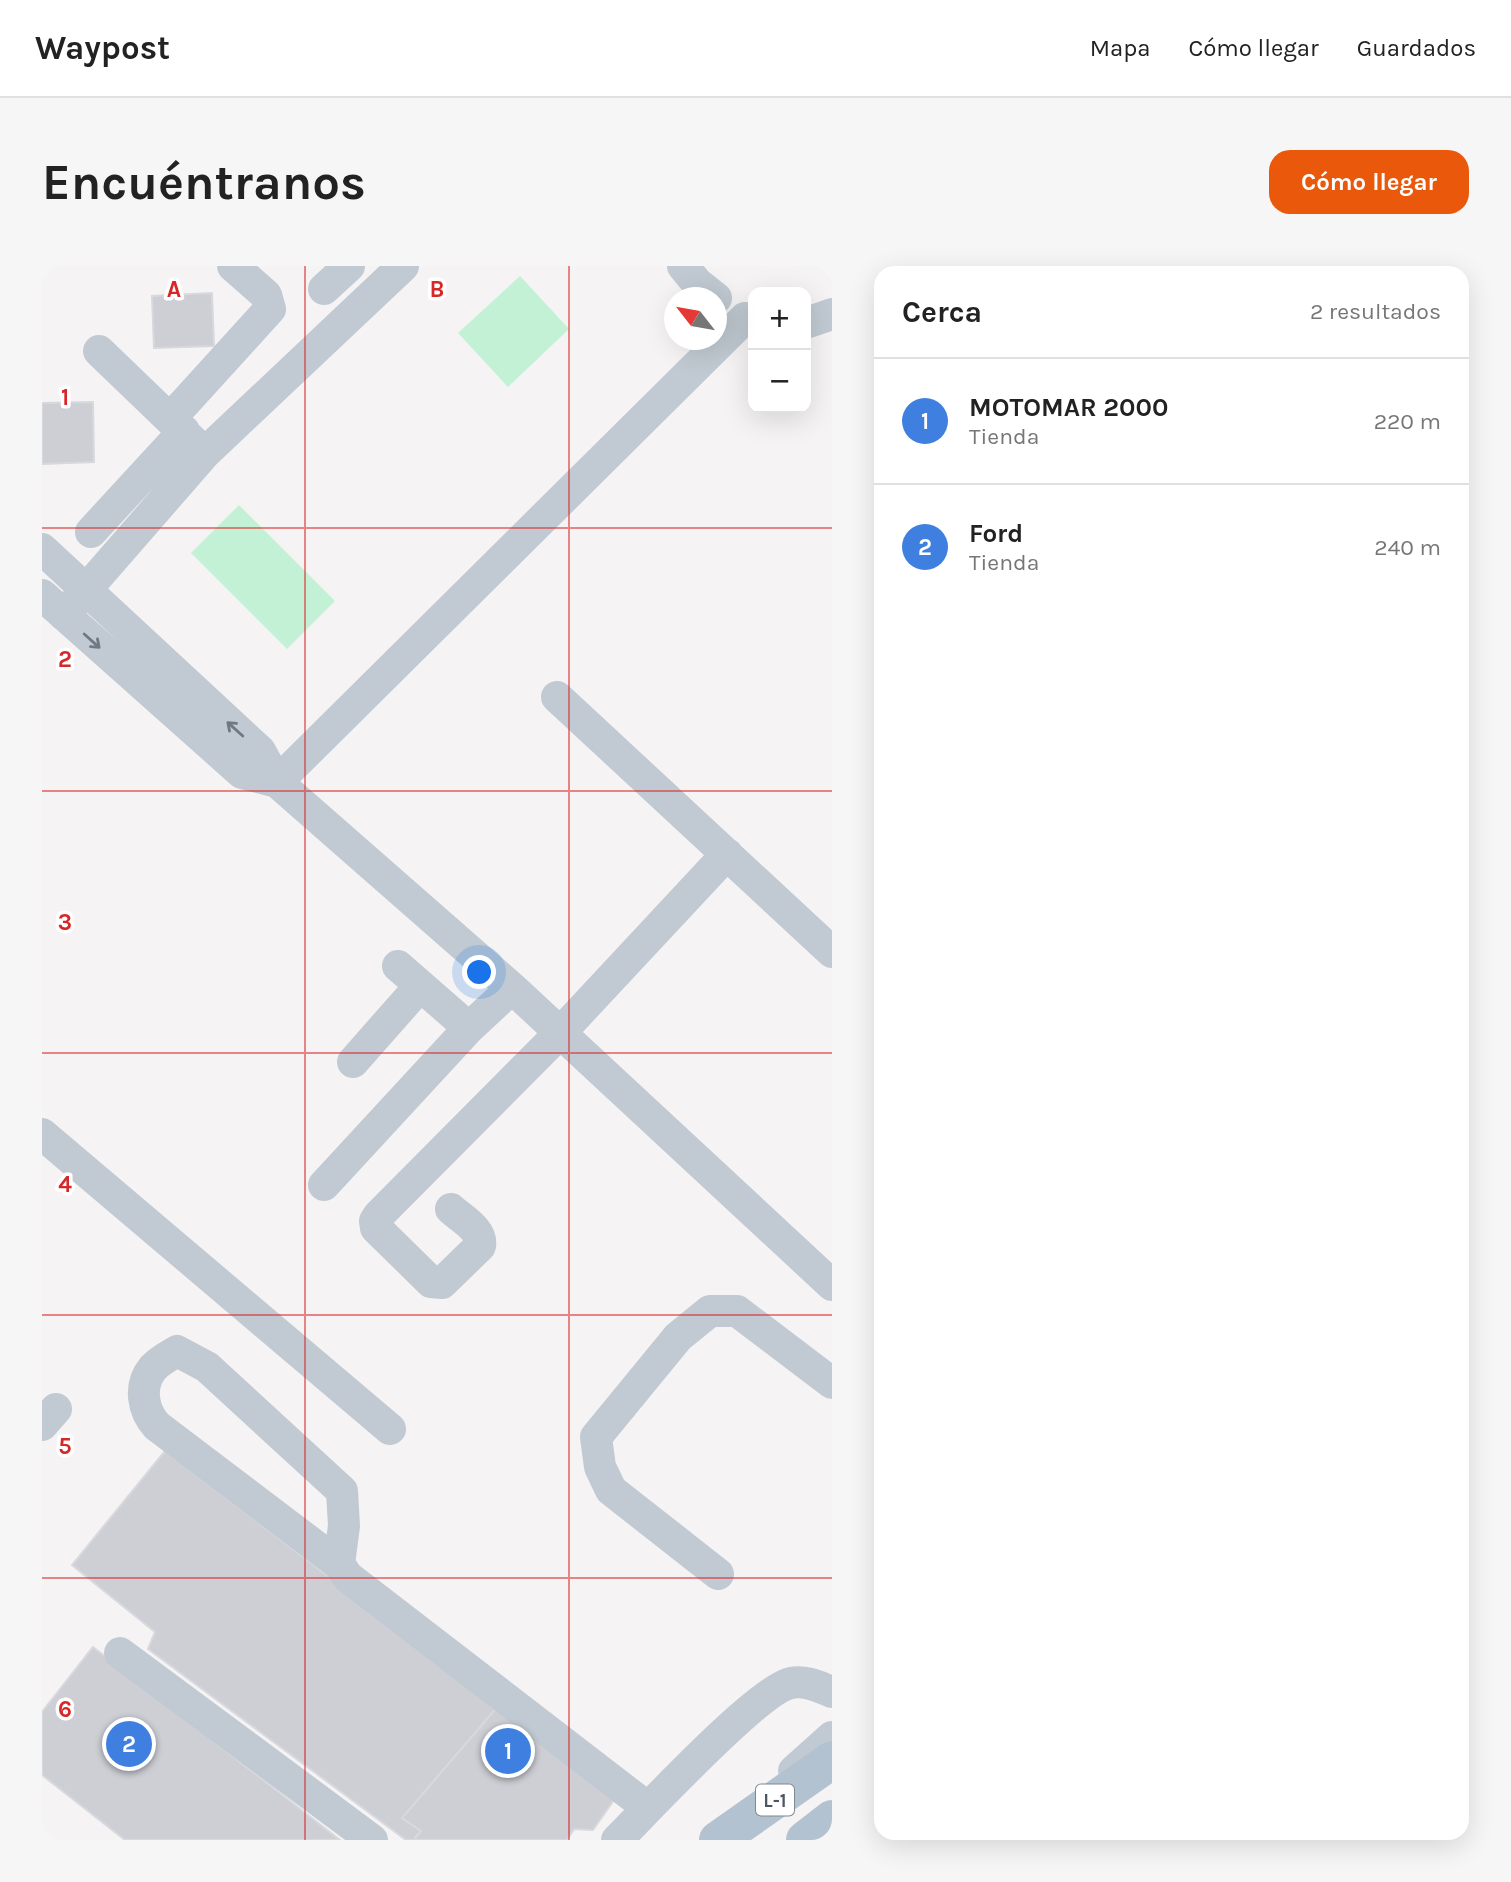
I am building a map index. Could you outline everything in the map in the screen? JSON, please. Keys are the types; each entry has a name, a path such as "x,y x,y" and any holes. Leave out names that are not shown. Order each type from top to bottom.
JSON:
{"main road":[{"name":"L-1","path":"718,1840 832,1760"},
{"name":"L-1","path":"805,1840 832,1819"}],"street":[{"path":"233,266 266,295 270,309 85,592 51,609 242,773 277,782"},
{"path":"324,289 349,266"},
{"path":"91,532 186,434 403,266"},
{"path":"683,266 702,287"},
{"path":"727,305 748,319"},
{"path":"811,321 832,314"},
{"path":"277,782 748,321"},
{"path":"99,351 186,434"},
{"path":"42,549 85,592 260,751 277,782 512,988 832,1285"},
{"path":"557,697 832,952"},
{"path":"451,1209 479,1233 482,1240 442,1283 431,1282 376,1228 375,1221 379,1215 560,1033 727,854"},
{"path":"353,1062 409,976 468,1028"},
{"path":"324,1185 468,1028 512,988"},
{"path":"42,1134 390,1429"},
{"path":"718,1574 611,1490 600,1467 596,1437 678,1337 710,1311 737,1311 832,1383"},
{"path":"339,1564 344,1526 342,1491 207,1367 177,1351 151,1369 142,1400 146,1415 339,1564 348,1577 648,1808"},
{"path":"120,1653 372,1840"},
{"path":"617,1840 726,1732 783,1685 809,1683 832,1692"},
{"path":"718,1840 832,1737"}],"green space":[{"path":"520,276 569,329 508,387 458,333"},
{"path":"239,505 335,601 287,649 191,553"}],"building":[{"path":"212,293 214,346 154,348 152,296"},
{"path":"93,402 94,462 42,464 42,403"},
{"path":"165,1451 616,1797 593,1830 574,1829 567,1840 406,1840 148,1649 155,1632 72,1565"},
{"path":"93,1647 340,1840 125,1840 42,1775 42,1712"},
{"path":"498,1706 616,1797 593,1830 574,1829 567,1840 417,1840 415,1838 421,1831 402,1818"}],"place":[{"name":"Ford","path":"129,1744"},
{"name":"MOTOMAR 2000","path":"508,1751"}]}
